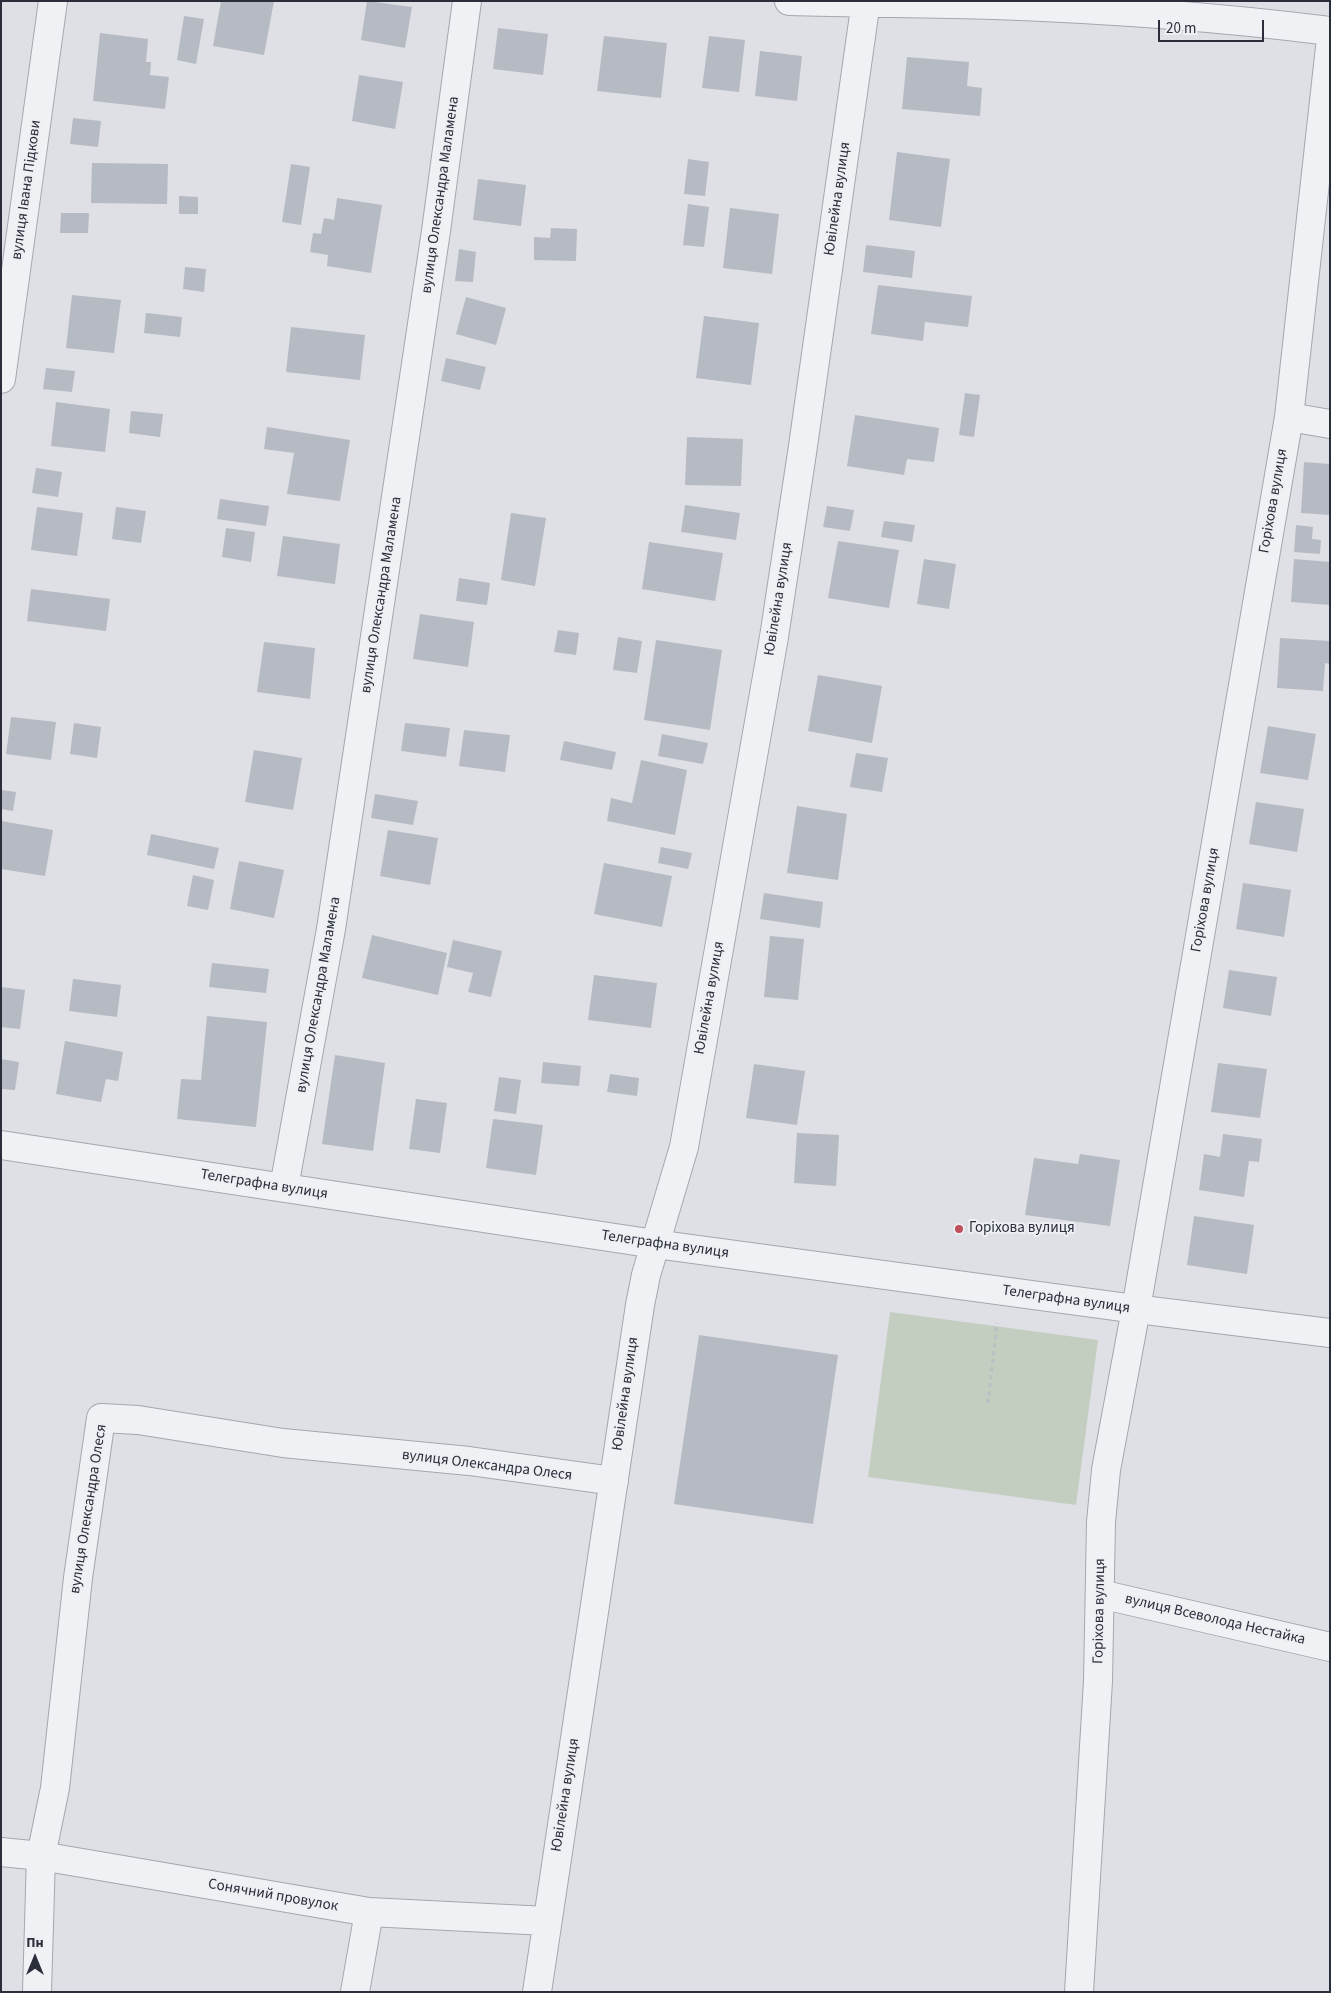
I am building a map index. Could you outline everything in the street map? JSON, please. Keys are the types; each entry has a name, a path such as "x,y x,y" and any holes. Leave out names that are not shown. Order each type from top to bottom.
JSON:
{"street":[{"name":"вулиця Івана Підкови","path":"1,379 53,1"},
{"name":"вулиця Олександра Маламена","path":"284,1187 331,929 436,231 467,1"},
{"path":"789,1 1077,8 1261,22 1330,31"},
{"name":"Ювілейна вулиця","path":"536,1992 640,1305 655,1244 684,1147 774,637 866,2"},
{"name":"Горіхова вулиця","path":"1079,1992 1098,1681 1103,1495 1289,417 1330,47"},
{"path":"1289,417 1330,424"},
{"name":"Телеграфна вулиця","path":"1,1145 655,1244 1136,1309 1330,1333"},
{"name":"вулиця Олександра Олеся","path":"37,1992 41,1856 55,1788 78,1578 100,1418 138,1420 283,1443 469,1461 614,1481"},
{"name":"вулиця Всеволода Нестайка","path":"1100,1594 1330,1646"},
{"name":"Сонячний провулок","path":"1,1852 41,1856 369,1912 547,1921"},
{"path":"355,1992 369,1912"}],"path":[{"path":"988,1403 998,1318"}],"green space":[{"path":"890,1312 1098,1340 1076,1505 868,1477"}],"building":[{"path":"221,1 274,1 264,55 213,46"},
{"path":"367,1 412,7 405,48 361,40"},
{"path":"184,16 204,19 196,64 177,60"},
{"path":"498,28 548,34 543,75 493,69"},
{"path":"100,33 148,39 146,62 151,62 150,75 169,77 165,109 93,101"},
{"path":"604,36 667,43 661,98 597,91"},
{"path":"709,36 745,40 739,92 702,88"},
{"path":"760,51 802,56 797,101 755,96"},
{"path":"907,57 969,62 967,86 982,88 980,116 902,109"},
{"path":"359,75 403,82 395,129 352,121"},
{"path":"73,118 101,121 98,147 70,144"},
{"path":"897,152 950,159 941,227 889,220"},
{"path":"688,159 709,162 705,196 684,194"},
{"path":"92,163 168,164 167,204 91,203"},
{"path":"291,164 310,167 301,225 282,222"},
{"path":"478,179 526,185 521,226 473,220"},
{"path":"179,196 198,197 198,214 179,214"},
{"path":"337,198 382,205 371,273 327,266 328,255 310,252 313,233 321,234 324,218 334,220"},
{"path":"688,204 709,207 704,247 683,245"},
{"path":"730,208 779,214 772,274 723,268"},
{"path":"61,213 89,213 88,233 60,233"},
{"path":"551,228 577,229 576,261 534,260 534,237 550,238"},
{"path":"866,245 915,251 912,278 863,272"},
{"path":"459,249 476,252 473,282 455,281"},
{"path":"185,267 206,269 204,292 183,289"},
{"path":"878,285 972,296 968,327 925,322 923,341 871,334"},
{"path":"72,295 121,300 114,353 66,348"},
{"path":"466,297 506,308 496,345 456,334"},
{"path":"146,313 182,317 180,337 144,333"},
{"path":"704,316 759,323 751,385 696,378"},
{"path":"291,327 365,335 360,380 286,372"},
{"path":"446,358 486,367 480,390 441,381"},
{"path":"46,368 75,371 72,392 43,389"},
{"path":"965,393 980,395 974,437 959,435"},
{"path":"56,402 110,409 105,452 51,446"},
{"path":"131,411 163,414 160,437 129,433"},
{"path":"855,415 939,428 934,462 907,459 904,475 847,466"},
{"path":"267,427 350,440 340,501 287,494 294,453 264,449"},
{"path":"687,437 743,439 741,486 685,485"},
{"path":"1304,462 1330,464 1330,515 1301,513"},
{"path":"36,468 62,472 58,497 32,493"},
{"path":"220,499 269,506 266,526 217,519"},
{"path":"685,505 740,513 736,540 681,532"},
{"path":"827,506 854,510 850,531 823,527"},
{"path":"37,507 83,513 77,556 31,550"},
{"path":"116,507 146,511 141,543 112,539"},
{"path":"511,513 546,518 535,586 501,580"},
{"path":"884,521 915,525 912,542 881,537"},
{"path":"1296,525 1313,527 1312,539 1321,540 1320,554 1294,552"},
{"path":"226,528 255,532 251,562 222,557"},
{"path":"283,536 340,544 335,584 277,576"},
{"path":"838,541 899,550 889,608 828,598"},
{"path":"649,542 723,553 715,601 642,589"},
{"path":"924,559 956,564 949,609 917,604"},
{"path":"1294,559 1330,562 1330,605 1291,602"},
{"path":"459,578 490,583 487,605 456,601"},
{"path":"31,589 110,599 106,631 27,621"},
{"path":"420,614 474,622 468,667 413,659"},
{"path":"558,630 579,633 576,655 554,652"},
{"path":"618,637 642,641 637,673 613,670"},
{"path":"1280,638 1330,641 1330,664 1325,663 1323,691 1277,688"},
{"path":"656,640 722,650 710,730 644,720"},
{"path":"264,642 315,648 310,699 257,692"},
{"path":"818,675 882,686 872,743 808,731"},
{"path":"11,717 56,722 51,760 6,754"},
{"path":"74,723 101,727 97,758 70,754"},
{"path":"405,723 450,728 446,757 401,751"},
{"path":"1268,726 1316,734 1308,780 1260,773"},
{"path":"464,730 510,735 505,772 459,766"},
{"path":"662,734 708,743 703,764 658,756"},
{"path":"564,741 616,752 612,770 560,760"},
{"path":"254,750 302,758 293,810 245,802"},
{"path":"856,753 888,758 882,792 850,787"},
{"path":"641,760 687,770 675,835 607,821 611,798 632,803"},
{"path":"1,790 16,792 13,811 1,809"},
{"path":"375,794 418,801 413,825 371,818"},
{"path":"1256,802 1304,809 1297,852 1249,844"},
{"path":"797,806 847,814 838,880 787,873"},
{"path":"1,821 53,830 45,876 1,869"},
{"path":"388,830 438,838 430,885 380,876"},
{"path":"151,834 219,848 214,869 147,855"},
{"path":"661,847 692,853 688,869 658,863"},
{"path":"239,861 284,870 274,918 230,909"},
{"path":"604,863 672,876 662,927 594,914"},
{"path":"193,875 214,880 208,910 187,906"},
{"path":"1243,883 1291,890 1284,937 1236,929"},
{"path":"764,893 823,902 820,928 760,919"},
{"path":"372,935 447,953 438,995 362,978"},
{"path":"770,936 804,939 798,1000 764,997"},
{"path":"453,940 502,951 491,997 468,992 473,973 447,967"},
{"path":"212,963 269,969 266,993 209,987"},
{"path":"1229,970 1277,977 1271,1016 1223,1008"},
{"path":"594,975 657,983 651,1028 588,1020"},
{"path":"73,979 121,985 117,1017 69,1011"},
{"path":"1,987 25,990 20,1029 1,1027"},
{"path":"207,1016 267,1022 256,1127 177,1119 181,1079 201,1080"},
{"path":"65,1041 123,1052 118,1081 106,1079 101,1102 56,1094"},
{"path":"335,1055 385,1063 373,1151 322,1144"},
{"path":"1,1059 19,1062 15,1090 1,1089"},
{"path":"543,1062 581,1066 579,1086 541,1083"},
{"path":"1218,1063 1267,1069 1260,1118 1211,1112"},
{"path":"754,1064 805,1071 797,1125 746,1118"},
{"path":"610,1074 639,1078 637,1096 607,1092"},
{"path":"499,1077 521,1080 516,1114 494,1111"},
{"path":"416,1099 447,1103 440,1153 409,1149"},
{"path":"493,1119 543,1125 536,1175 486,1168"},
{"path":"797,1133 839,1135 836,1186 794,1183"},
{"path":"1223,1134 1262,1139 1259,1162 1249,1161 1244,1197 1199,1190 1204,1154 1220,1157"},
{"path":"1080,1154 1120,1160 1110,1226 1025,1215 1034,1158 1078,1164"},
{"path":"1194,1216 1254,1225 1247,1274 1187,1265"},
{"path":"699,1335 838,1355 813,1524 674,1504"}],"place":[{"name":"Горіхова вулиця","path":"959,1229"}]}
